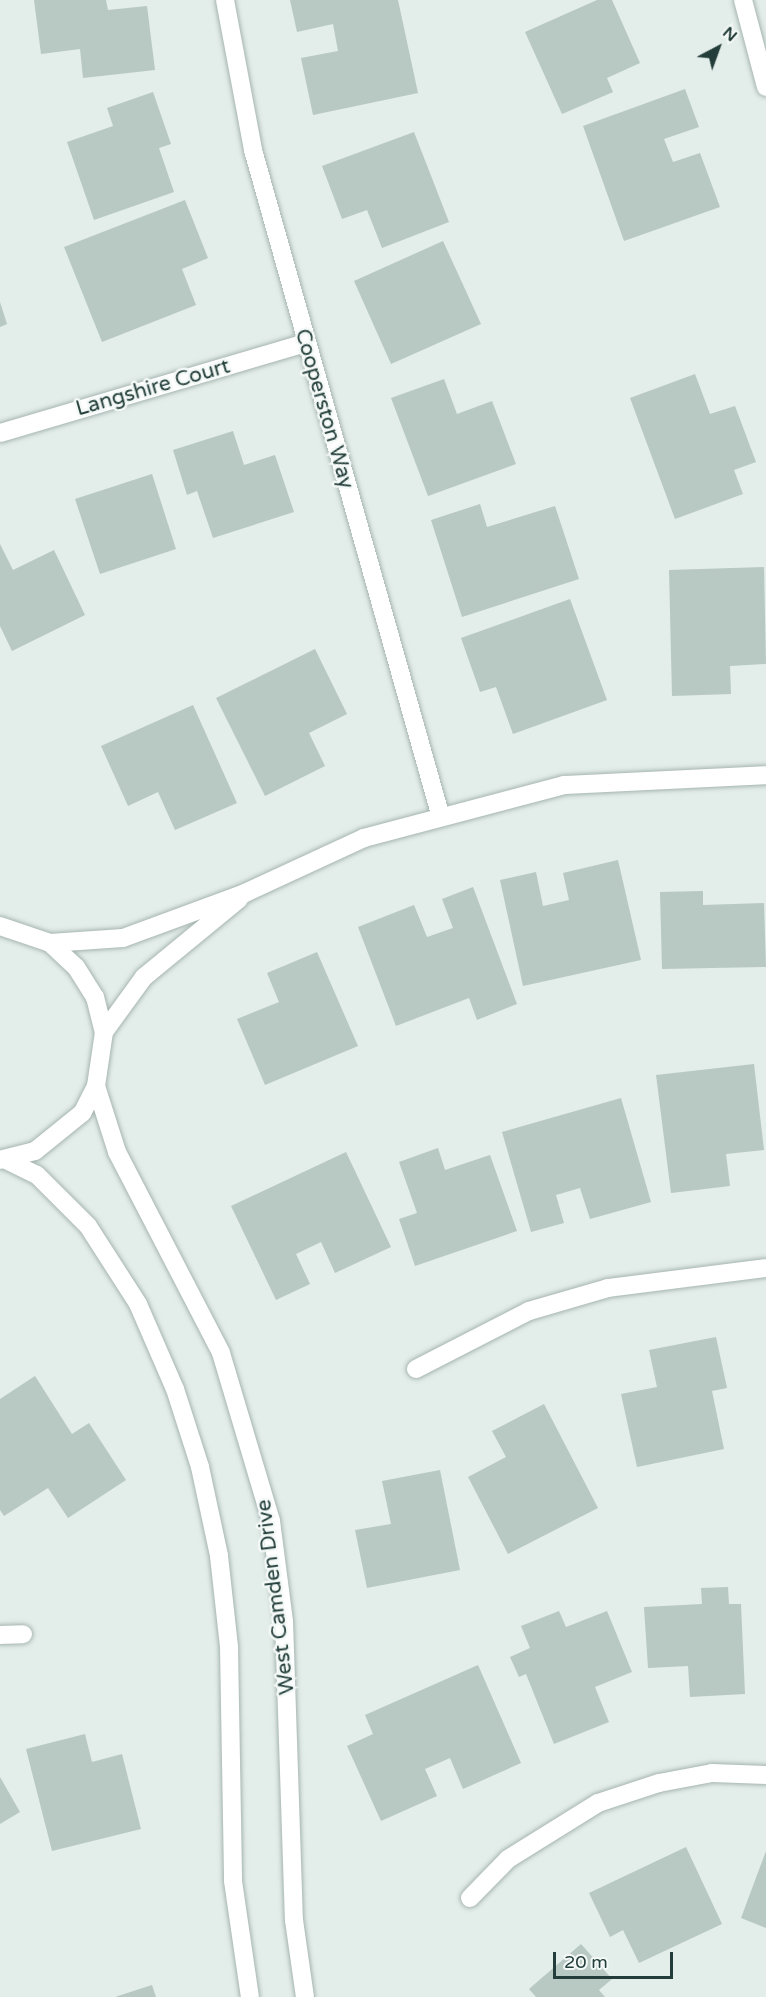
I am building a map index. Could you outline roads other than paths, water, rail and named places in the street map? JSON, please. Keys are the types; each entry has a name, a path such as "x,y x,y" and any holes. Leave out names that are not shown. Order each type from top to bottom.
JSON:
{"street":[{"name":"Cooperston Way","path":"225,0 245,117 305,343 440,814"},
{"path":"743,0 766,87"},
{"name":"Langshire Court","path":"0,433 305,343"},
{"path":"0,926 50,943 123,938 245,894 364,838 440,814 564,785 766,775"},
{"path":"104,1032 144,977 245,894"},
{"path":"3,1160 61,1135 96,1086 104,1032 95,997 76,967 50,943"},
{"name":"West Camden Drive","path":"96,1086 117,1152 221,1353 271,1521 285,1644 294,1920 305,1997"},
{"path":"3,1160 37,1175 88,1226 138,1304 175,1389 200,1467 219,1556 229,1647 233,1881 250,1997"},
{"path":"416,1369 529,1311 608,1287 766,1268"},
{"path":"0,1635 23,1634"},
{"path":"470,1898 508,1859 598,1803 659,1782 712,1773 766,1775"}]}
